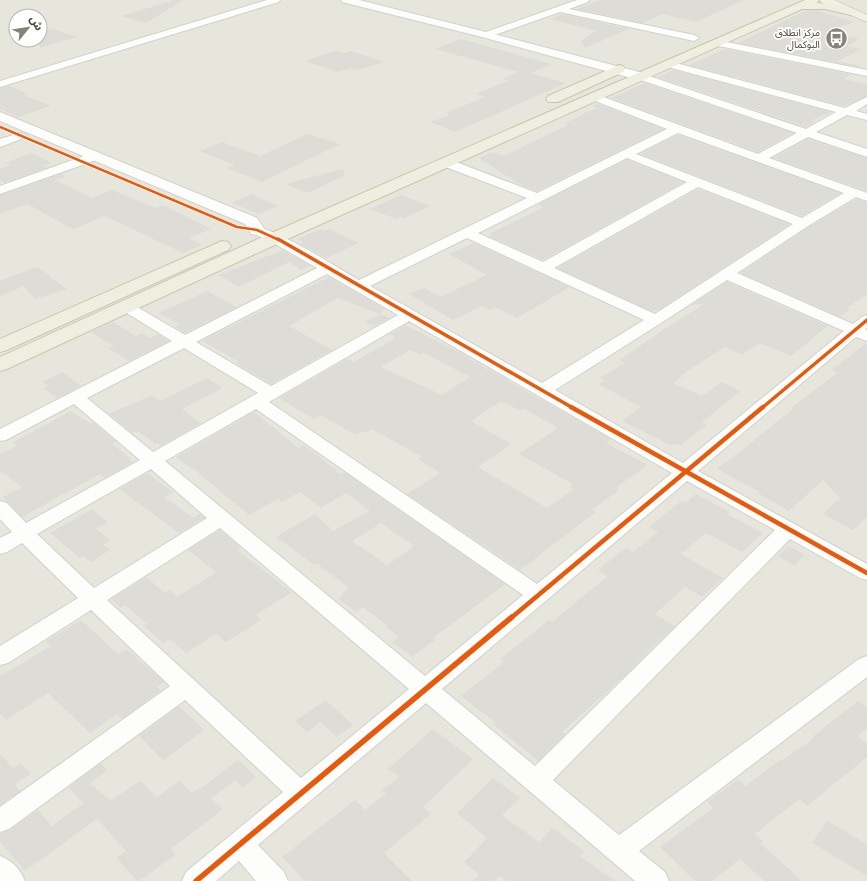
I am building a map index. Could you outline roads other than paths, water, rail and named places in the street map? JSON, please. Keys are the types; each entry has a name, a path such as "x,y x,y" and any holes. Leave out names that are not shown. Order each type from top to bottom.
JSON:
{"highway":[{"path":"673,46 782,0"},
{"path":"538,106 617,70 638,69 668,64 808,3 851,12"},
{"path":"0,346 268,230 447,163 594,97 638,69"},
{"path":"365,183 502,122"},
{"path":"0,365 127,307 268,230"}],"main road":[{"path":"825,0 867,19"},
{"path":"844,0 867,12"}],"street":[{"path":"0,84 276,0"},
{"path":"346,0 617,70"},
{"path":"486,35 585,0"},
{"path":"559,9 694,38"},
{"path":"717,43 867,73"},
{"path":"668,64 867,117"},
{"path":"638,69 867,153"},
{"path":"594,97 677,129 861,195"},
{"path":"760,158 867,100"},
{"path":"0,116 251,221 268,230 327,268 685,472 788,529 863,566"},
{"path":"0,127 237,227 268,230"},
{"path":"359,286 677,129"},
{"path":"0,143 20,136"},
{"path":"626,154 803,224"},
{"path":"0,190 95,156"},
{"path":"447,163 538,198"},
{"path":"543,268 697,182"},
{"path":"542,391 656,320 803,224 861,195"},
{"path":"467,233 656,320"},
{"path":"0,436 327,268"},
{"path":"196,881 685,472 863,329 726,274"},
{"path":"127,307 184,341 538,595"},
{"path":"0,547 409,315"},
{"path":"76,397 655,881"},
{"path":"0,507 24,533 93,600 301,793"},
{"path":"0,657 93,600 221,518"},
{"path":"536,782 788,529"},
{"path":"618,851 867,665"},
{"path":"0,821 187,686"},
{"path":"240,844 274,881"},
{"path":"0,868 11,881"}],"place":[{"name":"مركز انطلاق البوكمال","path":"836,38"}]}
